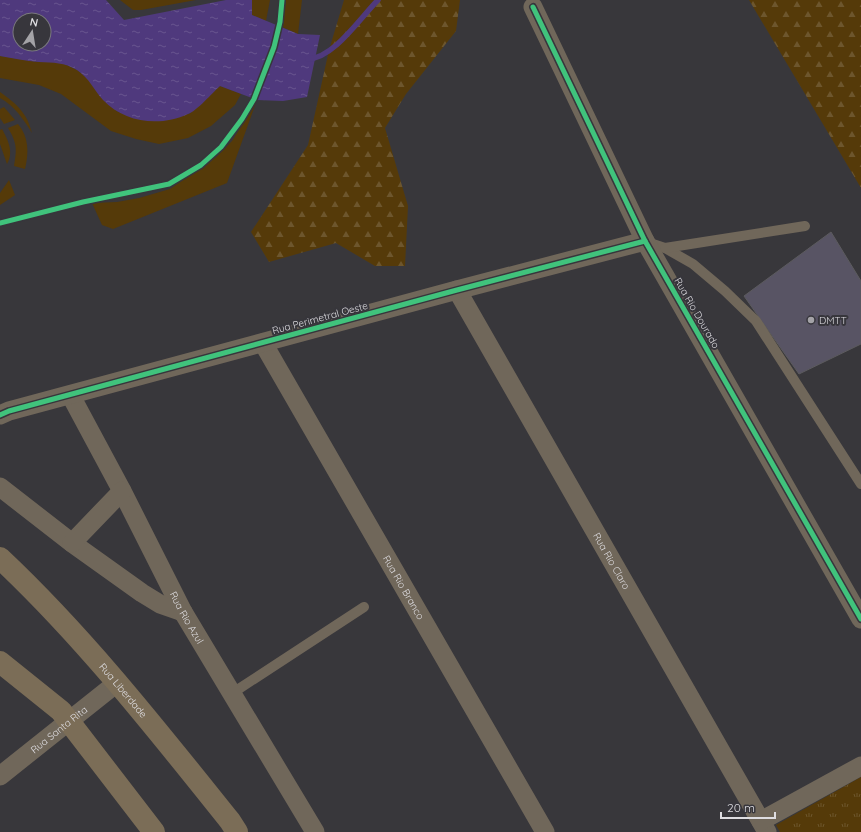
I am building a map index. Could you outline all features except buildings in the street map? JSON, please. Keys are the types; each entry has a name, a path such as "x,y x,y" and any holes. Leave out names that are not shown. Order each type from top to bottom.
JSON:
{"highway":[{"name":"Rua Liberdade","path":"0,558 28,584 118,682 230,821 237,832"},
{"path":"0,662 61,711 154,832"}],"street":[{"name":"Rua Rio Dourado","path":"533,7 645,241 861,620"},
{"name":"Rua Perimetral Oeste","path":"0,415 10,411 71,396 457,290 645,241"},
{"name":"Rua Rio Claro","path":"457,290 764,827"},
{"name":"Rua Rio Branco","path":"262,343 545,832"},
{"name":"Rua Rio Azul","path":"71,396 122,491 182,612 315,832"},
{"path":"0,487 72,543 160,604 182,612"},
{"path":"72,543 122,491"},
{"name":"Rua Santa Rita","path":"0,776 118,682"},
{"path":"764,827 861,766"}],"lane":[{"path":"665,248 805,226"},
{"path":"645,241 665,248 693,264 725,291 756,321 861,484"},
{"path":"231,694 364,607"}],"green space":[{"path":"120,0 196,0 141,10 133,10"},
{"path":"252,0 270,0 266,21 252,15"},
{"path":"286,0 302,0 298,34 282,27"},
{"path":"344,0 460,0 456,31 406,94 385,128 408,206 405,266 375,266 336,243 269,262 251,232 308,145 329,50"},
{"path":"749,0 861,0 861,188"},
{"path":"0,56 38,62 60,62 77,70 90,80 104,100 118,112 189,114 220,86 241,94 235,105 211,126 188,138 159,144 111,131 61,94 39,85 0,78"},
{"path":"0,92 24,114 32,133 14,109 0,98"},
{"path":"257,100 227,183 113,229 102,225 92,203 117,202 139,198 170,189 216,157 232,141"},
{"path":"4,107 15,120 4,124 0,118 0,109"},
{"path":"18,124 22,129 27,145 25,169 14,166 16,146 8,128"},
{"path":"2,129 10,151 7,164 0,144 0,130"},
{"path":"9,180 15,195 0,205 0,193"},
{"path":"861,777 861,832 780,832 776,825"}],"water":[{"path":"0,0 106,0 124,20 226,0 252,0 252,15 298,34 320,35 307,97 283,101 257,100 220,86 192,112 166,121 143,120 122,114 103,100 88,80 72,67 59,63 34,62 0,56"}],"waterway":[{"path":"308,59 318,57 337,45 378,0"}],"cycle path":[{"path":"0,223 83,202 169,184 201,165 221,147 242,119 254,99 274,47 280,22 282,0"},
{"path":"533,7 645,241 861,619"},
{"path":"0,415 9,411 457,290 645,241"}],"place":[{"name":"DMTT","path":"811,320"}]}
